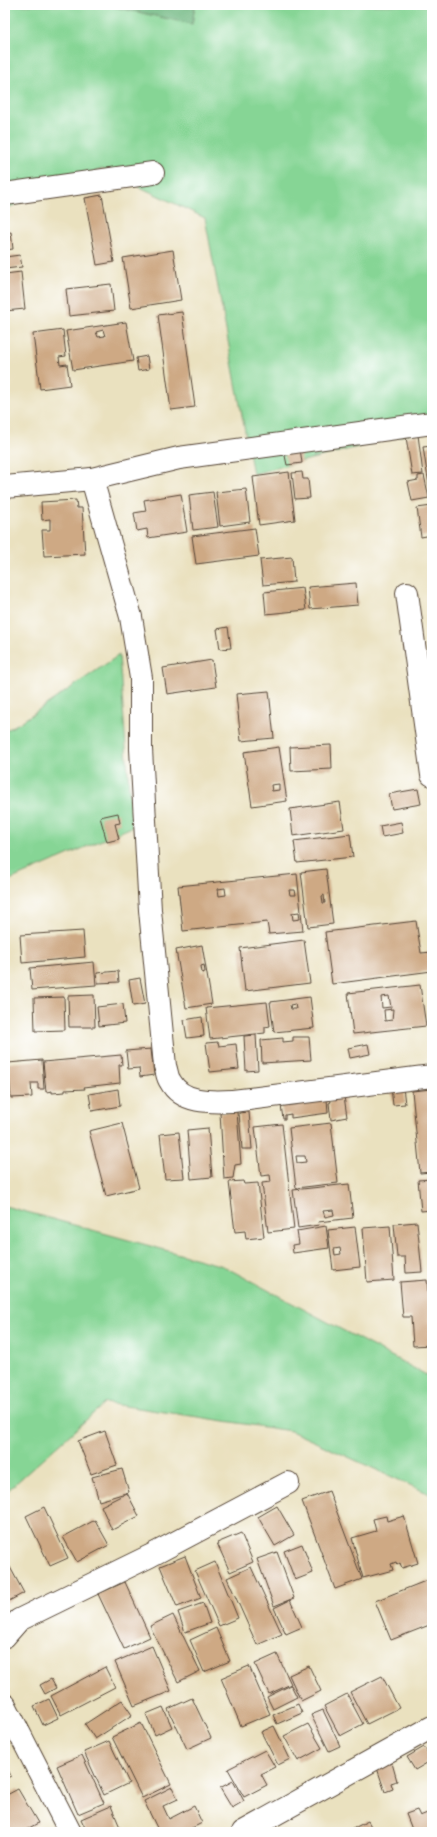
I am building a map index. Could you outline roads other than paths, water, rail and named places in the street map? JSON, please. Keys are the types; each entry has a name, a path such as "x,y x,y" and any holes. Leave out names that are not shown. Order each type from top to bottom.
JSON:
{"street":[{"path":"5,194 153,173"},
{"path":"5,487 92,479 179,458 432,423"},
{"path":"92,479 132,617 141,678 141,749 150,910 165,1066 170,1082 181,1094 194,1100 208,1102 233,1101 432,1076"},
{"path":"407,593 432,776"},
{"path":"5,1636 19,1620 150,1556 288,1483"},
{"path":"5,1705 70,1832"},
{"path":"242,1832 432,1727"}]}
